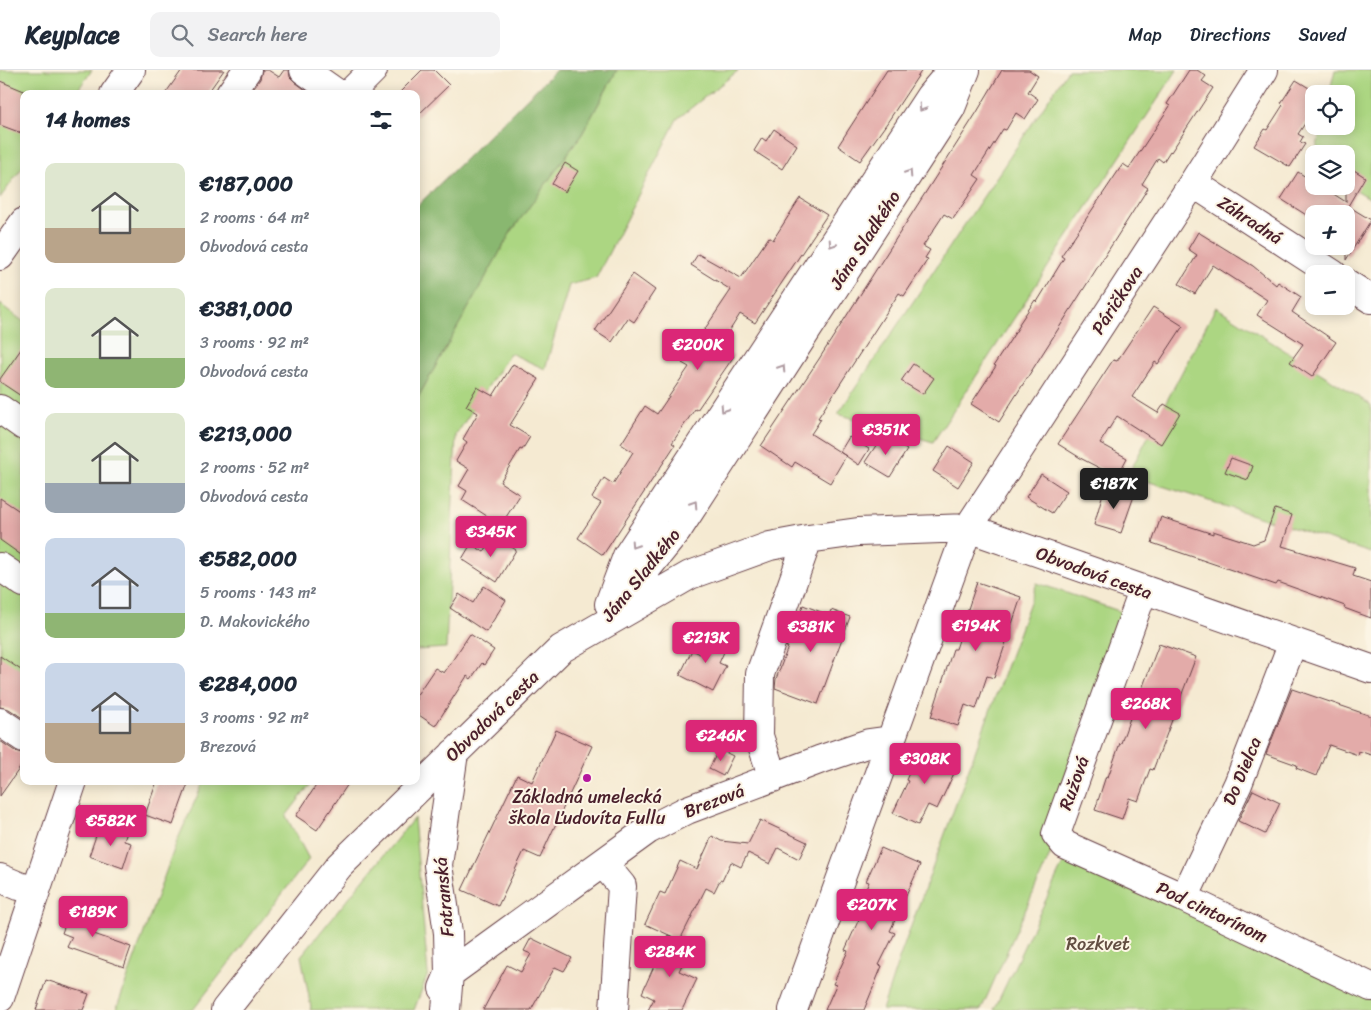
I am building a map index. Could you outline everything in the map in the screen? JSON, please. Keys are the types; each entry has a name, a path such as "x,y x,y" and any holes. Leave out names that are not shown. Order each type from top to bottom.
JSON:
{"street":[{"path":"117,90 131,70"},
{"path":"233,90 247,70"},
{"path":"304,70 332,90"},
{"path":"352,90 373,70"},
{"name":"Jána Sladkého","path":"600,626 627,556 930,96 952,70"},
{"name":"Jána Sladkého","path":"600,626 676,531 951,108 966,70"},
{"name":"Páričkova","path":"794,1010 968,528 1193,183 1264,70"},
{"name":"Záhradná","path":"1193,183 1319,265"},
{"path":"0,256 20,228"},
{"path":"1355,288 1371,298"},
{"path":"0,409 20,423"},
{"name":"Obvodová cesta","path":"225,1010 339,866 561,649 690,575 770,546 858,532 968,528 1371,670"},
{"path":"773,778 759,736 760,674 808,539"},
{"path":"0,567 20,580"},
{"name":"Ružová","path":"1056,834 1143,591"},
{"name":"Do Dielca","path":"1184,898 1238,784 1292,642"},
{"path":"0,722 20,735"},
{"name":"Brezová","path":"449,974 648,830 686,810 869,743 891,740"},
{"name":"Fatranská","path":"434,1010 449,974 448,933 438,865 454,753"},
{"path":"0,998 72,785"},
{"name":"Pod cintorínom","path":"1056,834 1065,845 1184,898 1371,987"},
{"path":"603,863 622,886 614,1010"},
{"path":"0,878 35,890"},
{"path":"446,1010 449,974"}],"green space":[{"path":"0,70 92,70 78,90 20,90 20,170 0,198"},
{"path":"556,70 617,70 582,134 511,232 420,394 420,203"},
{"path":"617,70 739,70 677,119 596,278 569,285 545,369 510,353 456,435 446,648 420,650 420,394 511,232 582,134"},
{"path":"1068,70 1177,70 933,442 838,414"},
{"path":"1335,70 1371,70 1371,199 1355,189 1355,145 1317,145 1320,135 1355,135 1355,85 1331,85"},
{"path":"0,304 20,319 20,714 0,702"},
{"path":"1216,307 1371,405 1371,553 1128,475"},
{"path":"1037,583 1122,612 1043,840 1054,846 981,1010 882,1010 899,959"},
{"path":"202,785 310,785 286,816 309,859 193,1010 116,1010 177,841"},
{"path":"414,818 428,974 414,1010 310,1010 301,956"},
{"name":"Rozkvet","path":"1067,855 1371,999 1371,1010 994,1010"}],"building":[{"path":"182,70 224,70 210,90 168,90"},
{"path":"262,70 268,70 279,77 284,70 289,70 290,77 306,90 258,90 254,87 260,79"},
{"path":"422,70 434,70 449,85 420,113 420,90 402,90"},
{"path":"887,70 922,70 860,161 838,146"},
{"path":"1002,70 1029,70 1038,76 1028,92 1038,99 1025,119 1016,113 1006,130 1003,129 974,175 980,179 953,219 944,214 923,246 930,250 925,258 928,259 904,296 899,293 818,418 821,419 811,434 846,456 830,483 795,462 792,467 761,446 819,359"},
{"path":"1189,70 1197,70 1206,76 1202,81 1213,88 1171,152 1163,162 1158,158 1142,184 1148,188 999,422 971,404 996,366 994,365 1019,324 1035,300 1037,302 1064,258 1061,256 1123,164 1129,168 1170,106 1167,104"},
{"path":"1296,80 1305,86 1305,124 1298,134 1303,137 1300,142 1305,144 1290,167 1254,146 1283,105 1281,103"},
{"path":"0,81 22,90 20,90 20,132 0,125"},
{"path":"774,129 797,145 782,169 754,151 762,138 766,141"},
{"path":"565,163 578,171 565,192 552,184"},
{"path":"1355,171 1365,177 1355,194"},
{"path":"1298,172 1305,176 1305,195 1335,195 1346,202 1346,195 1354,195 1349,205 1305,205 1305,214 1281,199"},
{"path":"800,198 827,215 755,323 740,314 720,346 734,356 672,443 675,445 603,555 578,538 601,503 592,498 604,478 613,484 633,452 621,444 645,406 657,414 689,367 682,363 731,290 691,265 698,254 741,278 769,237 773,240"},
{"path":"1355,210 1371,220 1355,246"},
{"path":"1198,232 1253,266 1276,285 1278,282 1301,297 1292,312 1336,342 1312,377 1290,362 1303,344 1257,315 1267,300 1213,265 1195,294 1179,284 1197,255 1188,249"},
{"path":"633,274 655,290 634,322 628,318 612,342 595,331"},
{"path":"1153,307 1183,326 1158,364 1155,362 1132,397 1158,413 1164,404 1180,413 1161,444 1117,416 1100,443 1127,458 1117,477 1058,444 1113,360 1117,361"},
{"path":"20,351 20,395 0,382 0,379"},
{"path":"513,364 539,379 510,425 530,437 522,450 520,449 500,482 520,495 501,525 462,500 467,491 459,486 469,469 456,461 467,442 463,439 478,413 466,406 477,387 493,396"},
{"path":"913,364 934,378 923,394 901,381"},
{"path":"883,435 907,450 890,477 865,462"},
{"path":"849,437 869,449 859,465 840,452"},
{"path":"949,446 974,462 958,487 933,471"},
{"path":"1231,458 1253,466 1248,480 1225,472"},
{"path":"1041,474 1067,491 1052,513 1026,497"},
{"path":"1105,486 1134,496 1121,533 1094,525"},
{"path":"0,498 20,511 20,554 0,540"},
{"path":"1275,509 1292,515 1282,546 1355,568 1353,576 1371,582 1371,618 1344,608 1345,606 1278,582 1276,585 1152,543 1161,517 1213,534 1213,531 1253,544 1264,540"},
{"path":"494,535 516,550 497,582 462,559 471,544 484,552"},
{"path":"977,582 1021,597 994,678 987,676 976,709 965,705 958,726 931,717 953,649 956,649"},
{"path":"484,586 506,600 486,632 450,608 459,594 473,603"},
{"path":"803,605 829,615 831,610 850,617 818,704 775,688 776,679 788,647 786,647"},
{"path":"470,634 494,650 471,679 467,676 435,726 420,716 420,690 435,668 444,673"},
{"path":"710,634 728,643 719,663 726,666 713,692 680,675 692,650 700,654"},
{"path":"1159,644 1196,657 1153,770 1150,769 1138,801 1129,798 1122,819 1095,810 1106,776 1108,777"},
{"path":"0,656 20,669 20,716 9,709 0,707"},
{"path":"1292,689 1371,716 1371,755 1359,751 1358,755 1329,745 1316,776 1296,768 1297,765 1266,754"},
{"path":"556,730 592,746 540,858 524,851 498,906 462,890 517,775 532,782"},
{"path":"0,741 20,753 20,768 0,796"},
{"path":"920,747 958,765 937,809 928,805 918,825 893,813 908,781 906,780"},
{"path":"719,749 733,756 723,776 709,769"},
{"path":"156,785 188,785 173,825 145,815"},
{"path":"316,785 347,785 317,830 296,816"},
{"path":"1253,790 1280,803 1265,834 1238,821"},
{"path":"760,820 807,842 799,859 778,848 770,864 748,853 741,867 731,862 722,881 720,880 714,892 706,888 680,940 645,924 660,892 665,894 680,861 697,869 712,836 721,841 748,844"},
{"path":"110,826 127,832 124,841 131,843 123,868 89,856 98,830 108,833"},
{"path":"881,848 920,865 890,931 895,933 879,965 882,966 864,1010 825,1010 836,985 833,984 848,951 845,950 860,917 855,915 869,882 866,881"},
{"path":"72,905 101,915 94,934 131,947 124,967 67,947 72,937 62,933"},
{"path":"668,935 691,946 679,971 697,979 682,1010 648,1010 654,999 642,993"},
{"path":"531,938 572,958 564,971 555,967 531,1010 483,1010 507,965 521,972 531,954 524,951"},
{"path":"46,980 89,994 83,1010 36,1010"}],"place":[{"name":"Základná umelecká škola Ľudovíta Fullu","path":"587,778"}]}
